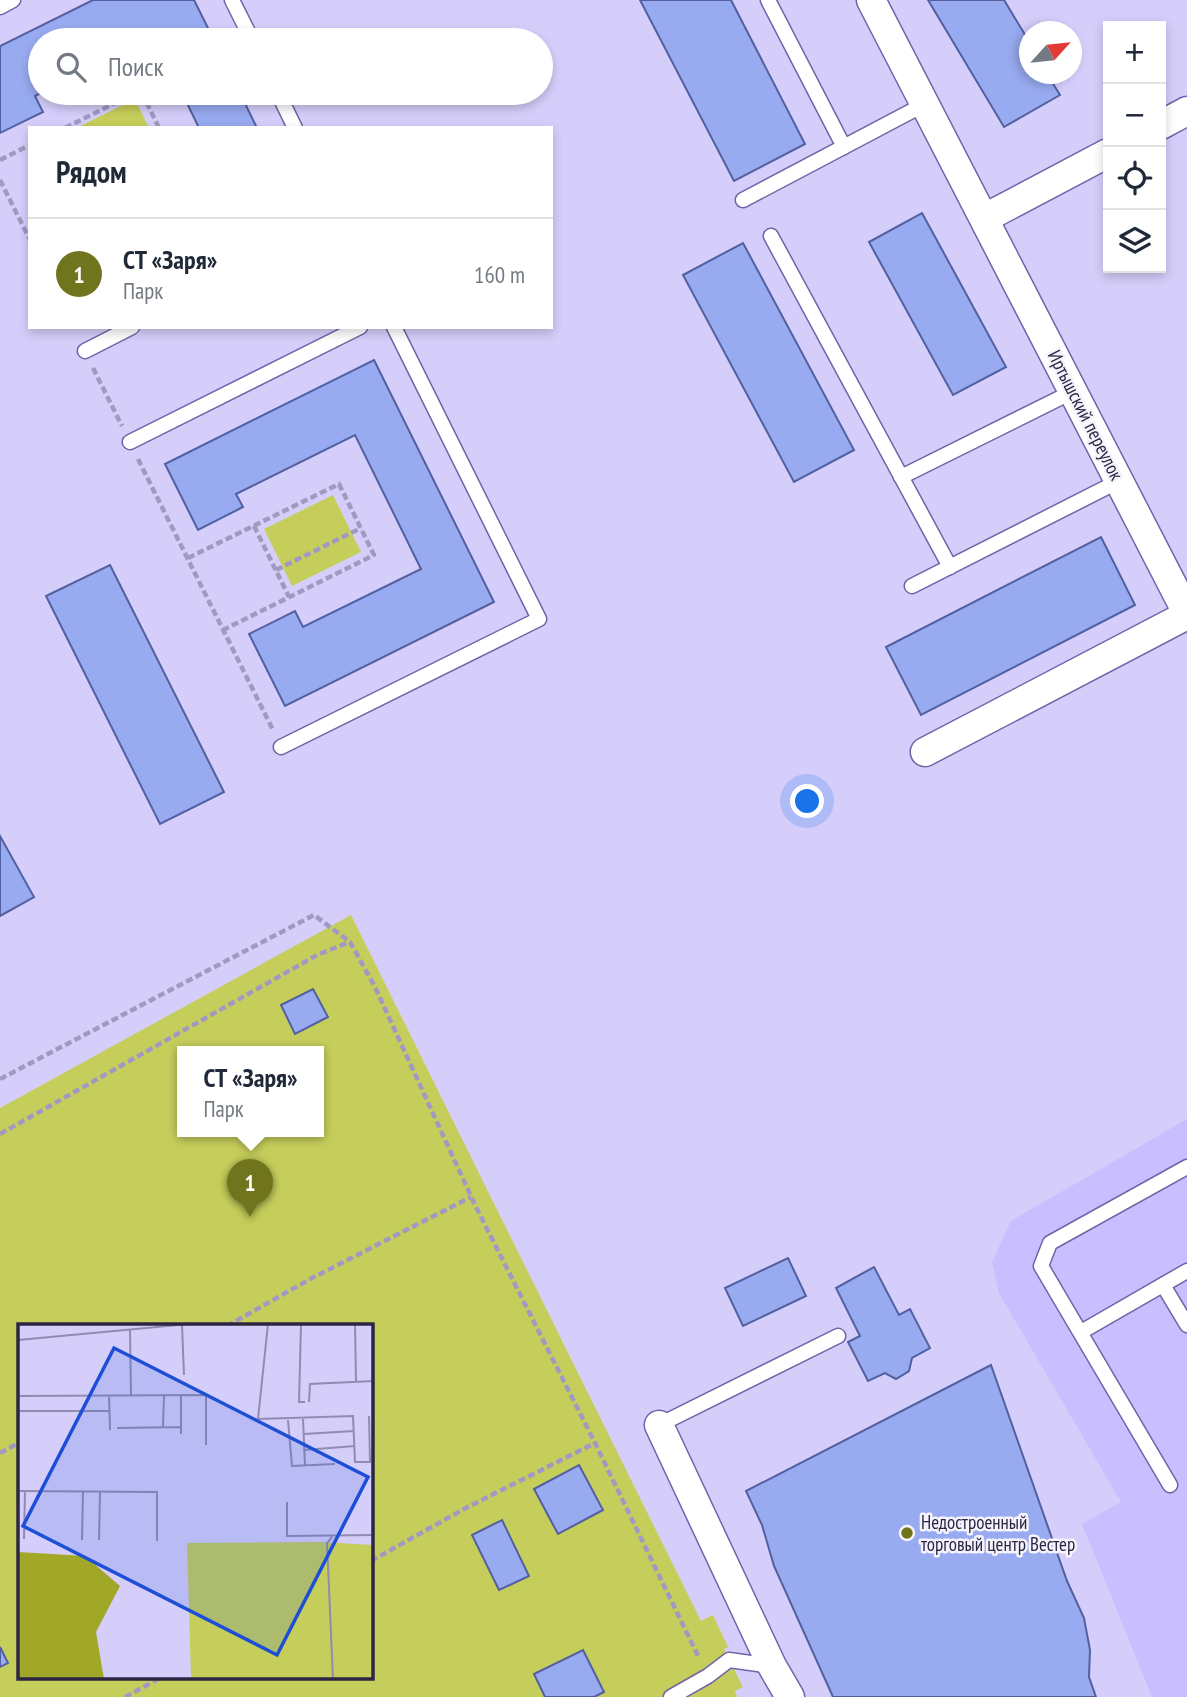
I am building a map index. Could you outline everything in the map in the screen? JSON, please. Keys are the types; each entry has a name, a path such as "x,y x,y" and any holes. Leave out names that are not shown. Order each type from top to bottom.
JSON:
{"street":[{"name":"Иртышский переулок","path":"871,0 1187,614"},
{"path":"1166,122 1187,111"},
{"path":"985,218 1103,156"},
{"path":"925,752 1187,614"},
{"path":"659,1425 772,1667 790,1697"}],"lane":[{"path":"0,6 13,0"},
{"path":"232,0 246,28"},
{"path":"768,0 844,147"},
{"path":"743,200 925,104"},
{"path":"284,105 295,126"},
{"path":"771,236 950,566"},
{"path":"85,351 128,329"},
{"path":"130,442 356,329"},
{"path":"281,747 539,619 395,329"},
{"path":"901,477 1074,391"},
{"path":"912,586 1119,481"},
{"path":"1170,1485 1041,1266 1050,1243 1187,1167"},
{"path":"1081,1332 1187,1270"},
{"path":"1163,1284 1187,1325"},
{"path":"659,1425 838,1336"},
{"path":"671,1697 708,1676 729,1660 772,1667"}],"path":[{"path":"69,126 111,105"},
{"path":"148,105 158,126"},
{"path":"0,160 28,146"},
{"path":"0,180 28,232"},
{"path":"85,351 281,747"},
{"path":"188,558 339,484 361,528 374,555 223,630"},
{"path":"254,526 289,597"},
{"path":"276,570 361,528"},
{"path":"0,1079 314,915 350,942 374,987 471,1197 708,1676"},
{"path":"0,1133 319,954 350,942"},
{"path":"231,1324 312,1278 471,1197"},
{"path":"373,1560 464,1509 595,1443"},
{"path":"0,1453 18,1444"},
{"path":"125,1697 156,1680"}],"shaded area":[{"path":"1187,1119 1187,1697 1152,1697 1082,1524 1121,1502 999,1293 992,1262 1011,1221"}],"green space":[{"path":"123,105 138,105 148,126 80,126"},
{"path":"333,495 361,552 292,586 264,529"},
{"path":"351,915 701,1621 713,1615 728,1647 724,1649 743,1687 735,1691 737,1697 0,1697 0,1108"}],"building":[{"path":"93,0 194,0 208,28 36,28"},
{"path":"640,0 731,0 805,144 734,181"},
{"path":"928,0 1004,0 1019,25 1019,84 1053,84 1060,95 1004,127"},
{"path":"28,32 28,105 40,105 43,112 0,133 0,46"},
{"path":"188,105 246,105 256,126 198,126"},
{"path":"922,213 1006,367 953,395 869,242"},
{"path":"743,243 854,450 794,482 683,275"},
{"path":"374,360 494,602 285,706 249,634 295,611 303,627 421,569 355,435 236,494 243,507 198,530 165,464"},
{"path":"1101,537 1135,605 921,715 886,647"},
{"path":"110,565 224,792 160,824 46,596"},
{"path":"0,836 34,897 0,916"},
{"path":"313,989 328,1017 295,1034 281,1005"},
{"path":"788,1258 806,1296 743,1326 725,1288"},
{"path":"874,1267 899,1315 910,1309 930,1348 912,1358 909,1371 896,1379 885,1373 868,1381 848,1342 860,1336 836,1288"},
{"name":"Недостроенный торговый центр Вестер","path":"991,1365 1067,1581 1084,1618 1090,1650 1089,1677 1096,1697 833,1697 774,1566 762,1525 746,1491"},
{"path":"579,1465 603,1510 558,1534 534,1489"},
{"path":"502,1520 529,1576 499,1590 472,1535"},
{"path":"0,1647 8,1663 0,1667"},
{"path":"583,1650 604,1692 594,1697 545,1697 534,1674"}],"place":[{"name":"СТ «Заря»","path":"250,1217"},
{"name":"Недостроенный торговый центр Вестер","path":"907,1533"}]}
